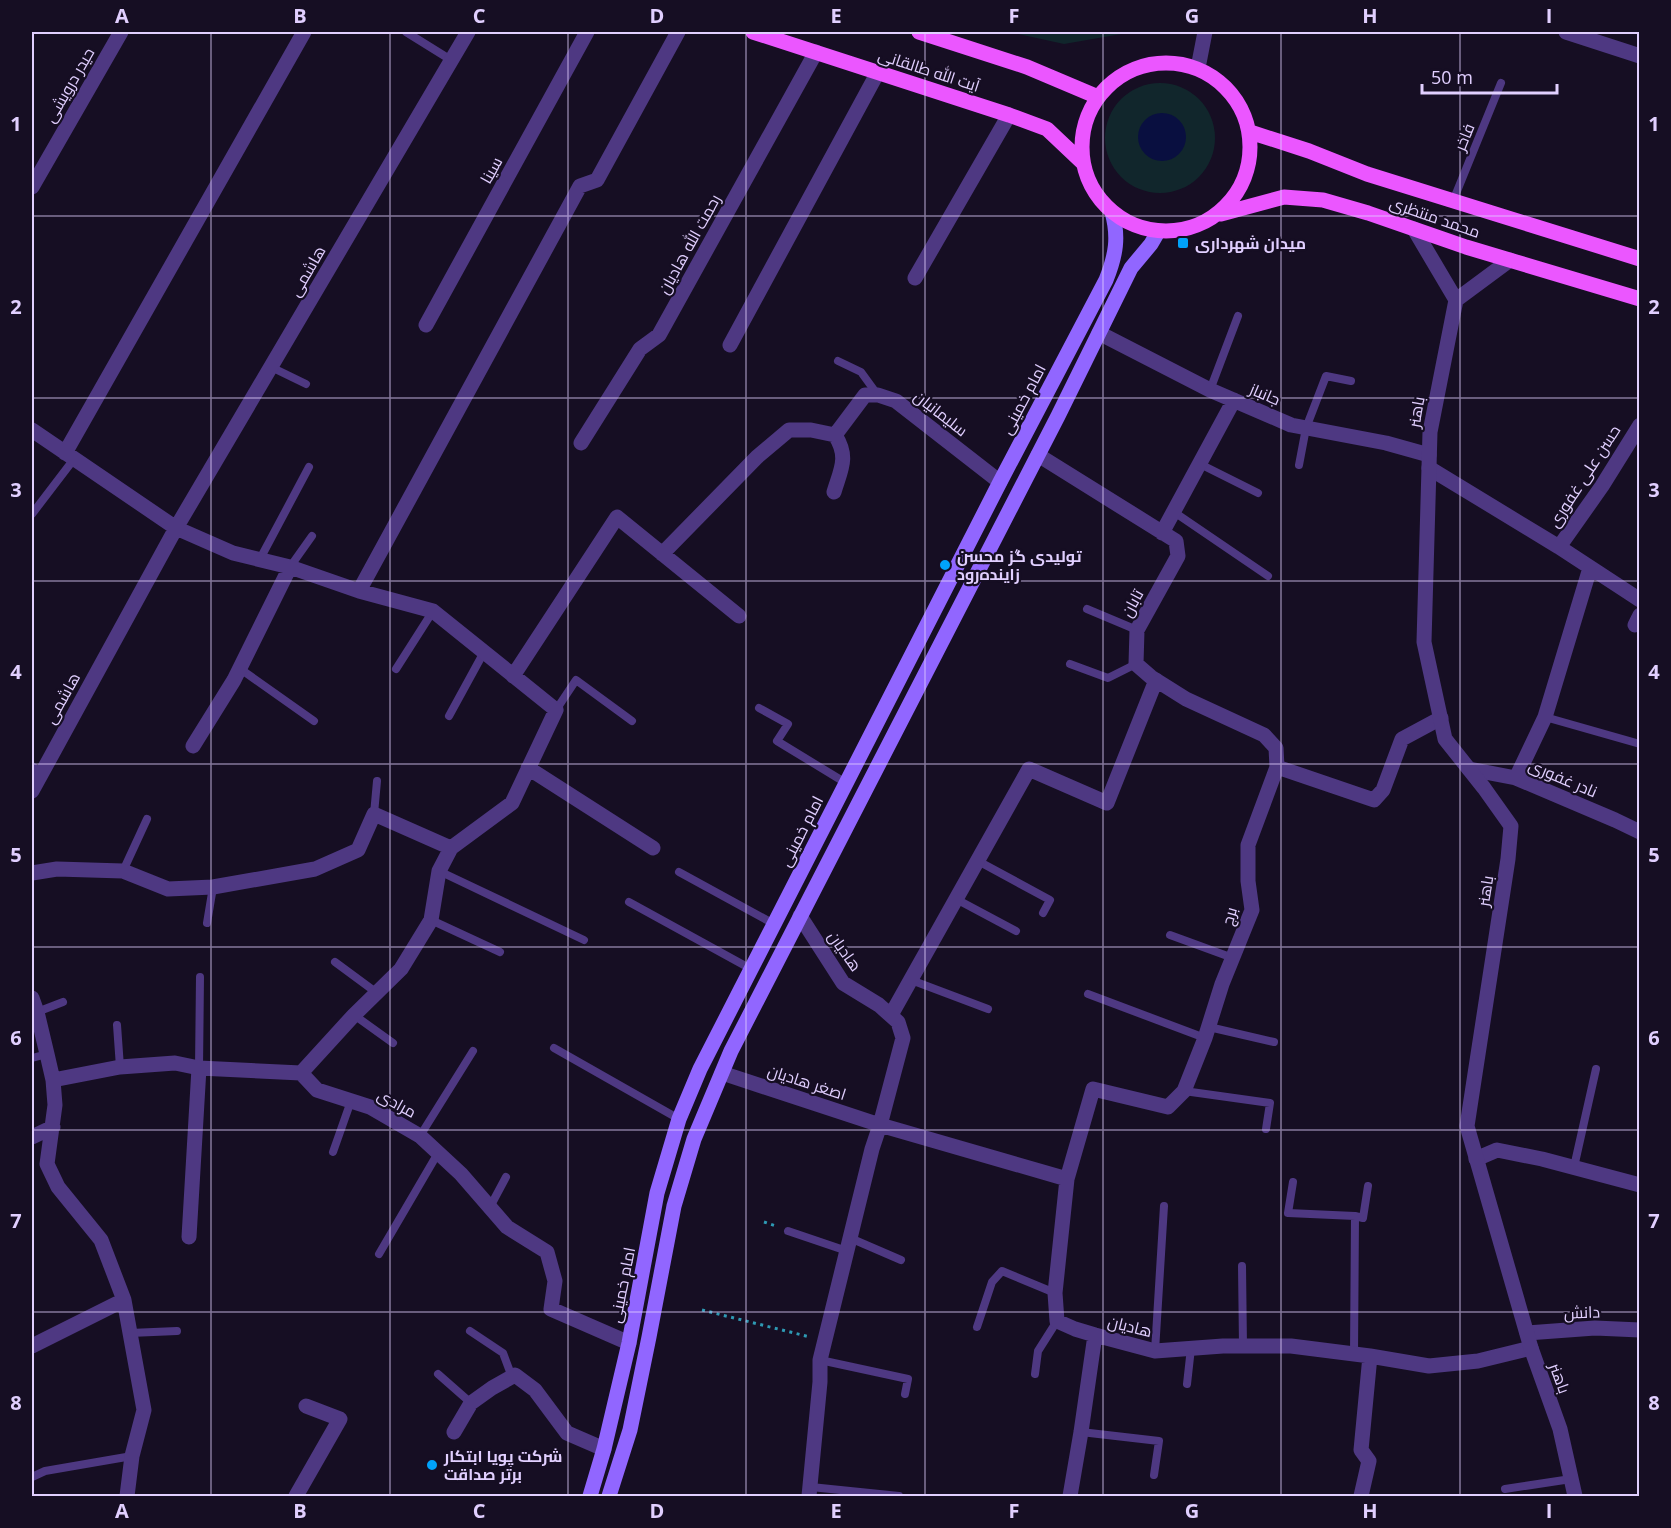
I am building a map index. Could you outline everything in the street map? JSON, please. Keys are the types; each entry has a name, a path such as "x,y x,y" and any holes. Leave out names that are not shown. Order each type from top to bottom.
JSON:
{"main road":[{"name":"آیت الله طالقانی","path":"753,32 1047,129 1083,163"},
{"name":"آیت الله طالقانی","path":"919,32 1027,66 1098,97"},
{"path":"1154,63 1176,63 1198,68 1222,83 1240,105 1250,132 1251,155 1246,178 1234,198 1218,215 1200,226 1158,232 1137,227 1117,217 1101,202 1090,184 1083,163 1082,140 1087,117 1098,97 1114,81 1133,69 1154,63"},
{"name":"محمد منتظری","path":"1250,132 1309,151 1367,174 1640,259"},
{"name":"محمد منتظری","path":"1218,215 1284,196 1323,200 1640,299"},
{"name":"امام خمینی","path":"590,1497 604,1449 629,1342 657,1193 679,1119 700,1069 1000,482 1106,280 1114,261 1116,243 1116,226 1112,212"},
{"path":"609,1497 630,1430 674,1206 694,1139 730,1051 1038,455 1131,268 1158,232"},
{"path":"784,905 800,916"}],"street":[{"name":"حیدر درویشی","path":"32,187 121,32"},
{"path":"69,456 304,32"},
{"name":"هاشمی","path":"32,791 37,770 176,528 468,32"},
{"name":"سینا","path":"426,325 587,32"},
{"path":"359,591 580,186 597,180 678,32"},
{"path":"1198,68 1205,32"},
{"path":"1566,32 1640,56"},
{"name":"رحمت الله هادیان","path":"581,443 640,349 659,335 816,52"},
{"path":"730,345 879,72"},
{"path":"915,278 1009,115"},
{"path":"1414,229 1456,300 1510,260"},
{"name":"باهنر","path":"1456,300 1430,432 1424,642 1445,738 1511,826 1508,859 1467,1126 1529,1341 1560,1429 1575,1497"},
{"name":"جانباز","path":"1100,333 1210,390 1291,425 1386,443 1429,462 1640,600"},
{"path":"835,435 865,395 878,395"},
{"name":"سلیمانیان","path":"878,395 896,401 1000,482"},
{"path":"1162,533 1234,400"},
{"name":"حسن علی غفوری","path":"1559,547 1602,486 1640,424"},
{"path":"32,430 176,528 233,553 290,567 359,591 433,611 556,710 512,803 451,848 440,871 431,920 401,969 301,1072 199,1068 175,1063 120,1067 53,1080"},
{"path":"662,554 757,457 789,430 811,430 835,435 842,446 843,463 834,492"},
{"name":"تابان","path":"1038,455 1176,541 1178,556 1137,630 1136,664"},
{"path":"513,676 617,517 739,616"},
{"path":"193,746 234,680 290,567"},
{"path":"1516,778 1545,717 1590,568"},
{"path":"1136,664 1186,699 1264,735 1276,748 1276,767 1374,800 1383,790 1402,739 1441,718"},
{"path":"810,1492 820,1360 872,1149 903,1038 898,1022 891,1015 1029,770 1107,803 1156,680"},
{"name":"برج","path":"1184,1091 1207,1033 1222,984 1252,910 1248,881 1248,845 1276,767"},
{"path":"528,768 653,848"},
{"name":"نادر غفوری","path":"1469,769 1516,778 1640,832"},
{"path":"32,873 57,869 123,871 168,889 213,887 315,869 358,850 374,814 451,848"},
{"name":"هادیان","path":"800,916 843,983 891,1015"},
{"path":"34,1005 53,1080 55,1106 47,1164 58,1187 101,1240 124,1300 144,1410 132,1456 127,1497"},
{"path":"189,1237 199,1068"},
{"name":"مرادی","path":"301,1072 317,1090 370,1107 420,1137 461,1174 507,1227 547,1252 555,1281 551,1309 629,1342"},
{"name":"اصغر هادیان","path":"722,1072 880,1125"},
{"path":"1057,1321 1055,1293 1067,1179 1093,1089 1168,1107 1184,1091"},
{"path":"880,1125 1067,1179"},
{"path":"32,1137 53,1127"},
{"path":"1476,1159 1497,1150 1542,1159 1640,1185"},
{"path":"32,1346 124,1300"},
{"name":"هادیان","path":"1057,1321 1075,1329 1155,1351 1291,1346 1429,1366 1478,1361 1529,1341"},
{"name":"دانش","path":"1529,1341 1595,1328 1640,1330"},
{"path":"1070,1497 1095,1335"},
{"path":"1361,1497 1369,1461 1361,1450 1362,1355"},
{"path":"454,1432 471,1403 515,1375 535,1390 567,1433 604,1449"},
{"path":"296,1497 340,1419 306,1406"}],"lane":[{"path":"406,32 452,60"},
{"name":"فاخر","path":"1453,201 1501,83"},
{"path":"1210,390 1238,316"},
{"path":"838,361 861,372 878,395"},
{"path":"271,367 306,384"},
{"path":"1299,465 1306,428 1326,376 1350,381"},
{"path":"32,514 69,456"},
{"path":"1200,464 1258,493"},
{"path":"260,560 309,467"},
{"path":"1174,512 1268,576"},
{"path":"290,567 312,536"},
{"path":"1087,609 1137,630"},
{"path":"396,669 433,611"},
{"path":"449,717 484,652"},
{"path":"1070,664 1108,678 1136,664"},
{"path":"240,668 314,721"},
{"path":"556,710 576,680 632,721"},
{"path":"759,708 788,724 777,741 846,783"},
{"path":"1545,717 1640,744"},
{"path":"374,814 377,781"},
{"path":"123,871 147,819"},
{"path":"978,861 1050,900 1043,913"},
{"path":"440,871 584,940"},
{"path":"680,872 774,924"},
{"path":"207,923 213,887"},
{"path":"956,899 1016,931"},
{"path":"629,902 751,969"},
{"path":"431,920 500,952"},
{"path":"1170,935 1233,958"},
{"path":"335,962 377,993"},
{"path":"199,1068 200,977"},
{"path":"911,980 988,1009"},
{"path":"1088,994 1207,1033 1274,1042"},
{"path":"34,1005 63,1002"},
{"path":"354,1015 393,1043"},
{"path":"117,1025 120,1067"},
{"path":"554,1048 679,1119"},
{"path":"420,1137 473,1051"},
{"path":"32,1058 47,1054"},
{"path":"1574,1167 1596,1069"},
{"path":"1184,1091 1270,1103 1266,1129"},
{"path":"333,1152 351,1101"},
{"path":"380,1254 438,1153"},
{"path":"490,1207 506,1177"},
{"path":"1293,1182 1288,1213 1363,1218 1368,1186"},
{"path":"1155,1351 1164,1206"},
{"path":"1355,1216 1362,1355"},
{"path":"788,1231 901,1260"},
{"path":"1242,1266 1243,1346"},
{"path":"977,1327 992,1282 1002,1271 1055,1293"},
{"path":"1035,1374 1038,1351 1057,1321"},
{"path":"130,1332 177,1331"},
{"path":"470,1331 503,1353 512,1377"},
{"path":"1187,1384 1191,1348"},
{"path":"820,1360 908,1379 904,1394"},
{"path":"438,1374 471,1403"},
{"path":"1081,1432 1159,1441 1154,1475"},
{"path":"32,1476 45,1471 132,1456"},
{"path":"1505,1489 1571,1479"},
{"path":"810,1492 899,1496"}],"path":[{"path":"702,1310 825,1341"}],"shaded area":[{"path":"1009,32 1133,32 1064,44"},
{"path":"1160,83 1181,87 1199,99 1211,117 1215,138 1211,159 1199,177 1181,189 1160,193 1139,189 1121,177 1109,159 1105,138 1109,117 1121,99 1139,87"},
{"path":"1162,113 1179,120 1186,137 1179,154 1162,161 1145,154 1138,137 1145,120"}],"place":[{"name":"میدان شهرداری","path":"1183,243"},
{"name":"تولیدی گز محسن زاینده‌رود","path":"945,565"},
{"name":"شرکت پویا ابتکار برتر صداقت","path":"432,1465"}]}
